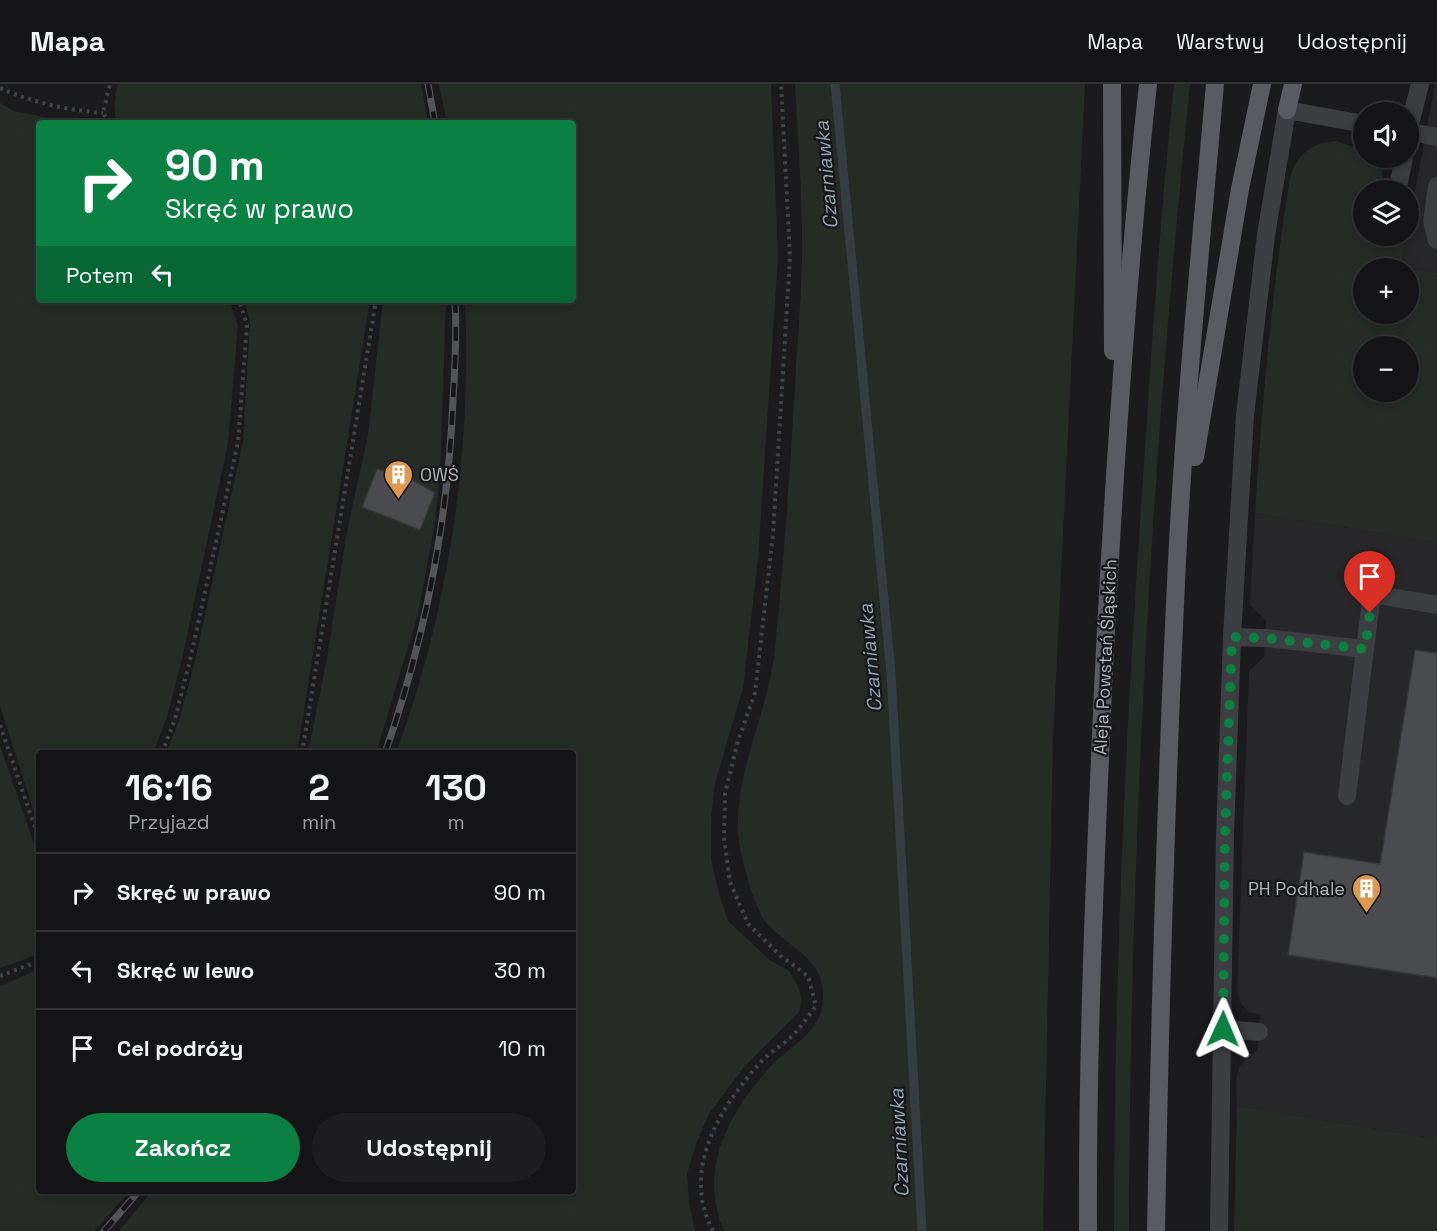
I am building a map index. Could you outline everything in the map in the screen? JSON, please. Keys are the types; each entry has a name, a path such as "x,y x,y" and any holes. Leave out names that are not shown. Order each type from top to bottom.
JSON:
{"main road":[{"path":"1112,84 1113,497"},
{"name":"Aleja Powstań Śląskich","path":"1088,1231 1095,865 1113,497 1134,215 1148,84"},
{"path":"1156,1231 1161,939 1177,559 1195,309 1215,84"},
{"path":"1177,559 1240,189 1262,84"},
{"path":"1287,110 1293,84"}],"street":[{"path":"1416,102 1420,84"},
{"path":"1219,1231 1225,835 1232,637 1245,415 1266,235 1287,110 1353,122"},
{"path":"1419,135 1437,138"},
{"path":"1437,186 1432,221 1437,240"},
{"path":"1347,796 1372,594 1437,605"},
{"path":"1232,637 1265,638 1365,649"},
{"path":"1223,1029 1258,1032"}],"path":[{"path":"108,120 104,112 110,84"},
{"path":"713,1231 706,1218 700,1196 703,1154 722,1114 759,1064 796,1032 816,1006 808,976 781,956 748,924 730,882 724,838 725,793 738,741 755,693 773,534 789,257 781,84"},
{"path":"0,88 18,96 65,110 104,112"},
{"path":"163,750 175,719 190,660 238,442 247,325 240,303"},
{"path":"302,750 376,303"},
{"path":"0,724 36,829"},
{"path":"0,976 36,963"}],"shaded area":[{"path":"118,84 421,84 427,120 117,120 115,98"},
{"path":"439,84 771,84 778,257 758,559 743,688 715,783 711,818 711,859 728,921 770,960 789,971 802,999 799,1012 744,1067 709,1114 696,1144 687,1174 689,1203 695,1231 119,1231 150,1194 576,1194 576,750 397,750 430,643 453,530 465,415 465,303 576,303 576,120 446,120"},
{"path":"795,84 1085,84 1053,739 1043,1231 724,1231 717,1208 714,1186 716,1164 731,1122 756,1083 779,1058 809,1032 822,1006 823,990 814,966 765,921 756,904 741,853 738,833 738,809 742,786 772,671 786,516 802,262"},
{"path":"1174,84 1190,84 1164,370 1145,657 1133,944 1129,1231 1114,1231 1116,1039 1127,751 1154,321"},
{"path":"1435,84 1437,84 1437,273 1419,270 1419,258 1403,258 1405,246 1419,246 1419,180 1417,180"},
{"path":"0,103 14,111 59,120 36,120 36,303 230,303 238,325 228,443 182,659 167,717 154,750 36,750 36,819 0,706"},
{"path":"1336,141 1353,147 1353,168 1382,168 1383,180 1353,180 1353,246 1405,246 1403,258 1353,258 1353,324 1419,324 1419,270 1437,273 1437,542 1255,513 1268,345 1290,178 1301,156 1319,144"},
{"path":"245,303 370,303 297,750 167,750 179,721 195,661 243,442 250,322"},
{"path":"383,303 446,303 440,474 435,523 418,614 377,750 309,750 327,658 347,531 368,435"},
{"path":"1255,513 1437,542 1437,1139 1237,1106 1236,1079 1240,1066 1247,1057 1258,1050 1260,1015 1249,1012 1241,1004 1237,991 1249,671 1264,657 1266,621 1250,605"},
{"path":"0,746 36,849 36,955 0,968"},
{"path":"36,970 36,1194 127,1194 94,1231 0,1231 0,986"},
{"path":"1237,1106 1437,1139 1437,1231 1234,1231"}],"building":[{"name":"OWŚ","path":"377,469 407,476 435,493 420,530 362,507"},
{"name":"PH Podhale","path":"1415,650 1437,653 1437,978 1288,955 1304,852 1380,864"}],"waterway":[{"name":"Czarniawka","path":"835,84 891,673 922,1231"}],"railway":[{"path":"428,84 434,120"},
{"path":"386,750 412,667 440,535 450,445 456,350 455,303"},
{"path":"104,1231 136,1194"}],"place":[{"name":"OWŚ","path":"399,500"},
{"name":"PH Podhale","path":"1366,914"}],"route":[{"path":"1223,1029 1225,835 1232,637 1265,638 1365,649 1370,613"}]}
